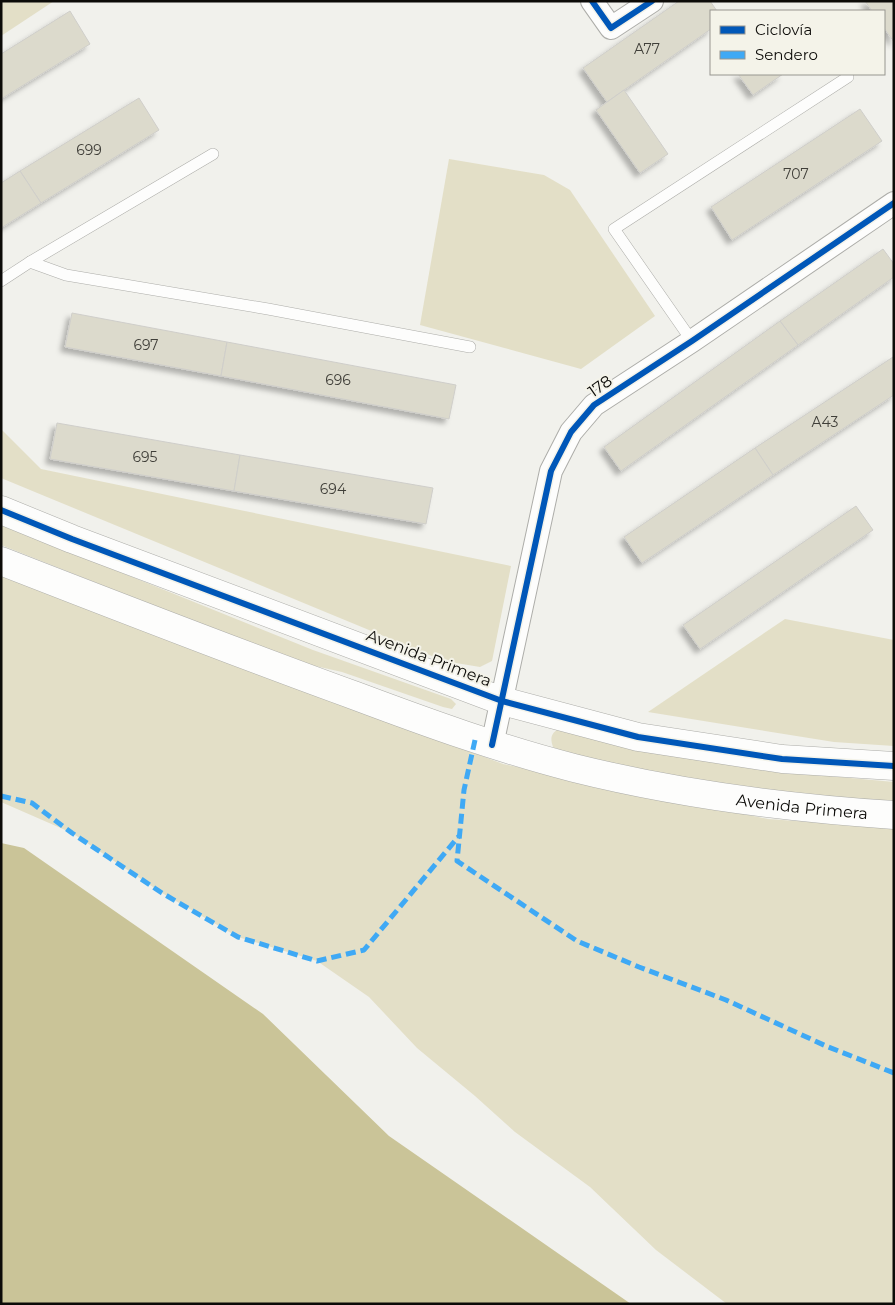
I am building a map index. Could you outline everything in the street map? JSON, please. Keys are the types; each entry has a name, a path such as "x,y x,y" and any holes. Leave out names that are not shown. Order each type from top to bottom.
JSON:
{"street":[{"path":"592,1 611,28 652,1"},
{"name":"178","path":"492,745 551,470 571,432 594,405 692,341 894,203"},
{"name":"Avenida Primera","path":"1,510 72,539 502,701 638,737 782,759 894,766"},
{"name":"Avenida Primera","path":"1,561 247,657 492,745 575,768 705,795 894,815"}],"lane":[{"path":"692,341 614,229 848,77"},
{"path":"1,281 214,154"},
{"path":"30,262 66,275 268,309 470,347"}],"shaded area":[{"path":"1,1 54,1 1,36"},
{"path":"449,159 544,175 570,190 655,316 581,369 420,325"},
{"path":"1,429 41,469 511,566 492,661 480,667 444,661 1,478"},
{"path":"1,524 313,650 451,699 456,704 452,709 443,707 342,672 293,661 1,545"},
{"path":"1,572 79,604 503,764 768,819 894,828 894,1304 727,1304 656,1250 590,1187 515,1132 417,1048 369,997 317,961 238,937 162,893 72,833 1,802"},
{"path":"785,619 894,640 894,746 834,742 648,712"},
{"path":"558,729 785,772 894,782 894,802 771,791 709,783 648,772 563,752 553,747 552,744 552,736"},
{"path":"1,843 24,848 263,1014 389,1136 631,1304 1,1304"}],"building":[{"path":"679,1 710,1 716,10 710,10 710,30 607,102 583,68"},
{"path":"865,1 894,1 894,42 885,29 885,10 871,10"},
{"path":"70,11 90,44 1,99 1,54"},
{"path":"739,75 782,75 753,95"},
{"path":"624,90 668,154 640,173 596,110"},
{"path":"139,98 159,130 41,203 20,171"},
{"path":"860,109 882,141 732,240 711,207"},
{"path":"20,171 41,203 1,228 1,183"},
{"path":"883,249 894,264 894,277 798,345 780,321"},
{"path":"72,313 227,342 221,376 65,347"},
{"path":"780,321 798,345 621,471 604,447"},
{"path":"227,342 456,385 449,419 221,376"},
{"path":"893,357 894,395 773,475 755,448"},
{"path":"57,423 240,455 234,491 50,459"},
{"path":"755,448 773,475 642,563 624,537"},
{"path":"240,455 433,488 426,524 234,491"},
{"path":"856,506 873,530 700,649 683,625"}],"marked path":[{"path":"475,740 464,790 457,861 577,941 726,1000 826,1046 894,1073"},
{"path":"1,796 32,803 72,833 162,893 238,937 317,961 364,950 459,836"}],"cycle path":[{"path":"592,1 611,28 652,1"},
{"path":"492,745 551,471 571,432 594,405 692,341 894,203"},
{"path":"1,510 72,539 502,701 638,737 782,759 894,766"}]}
